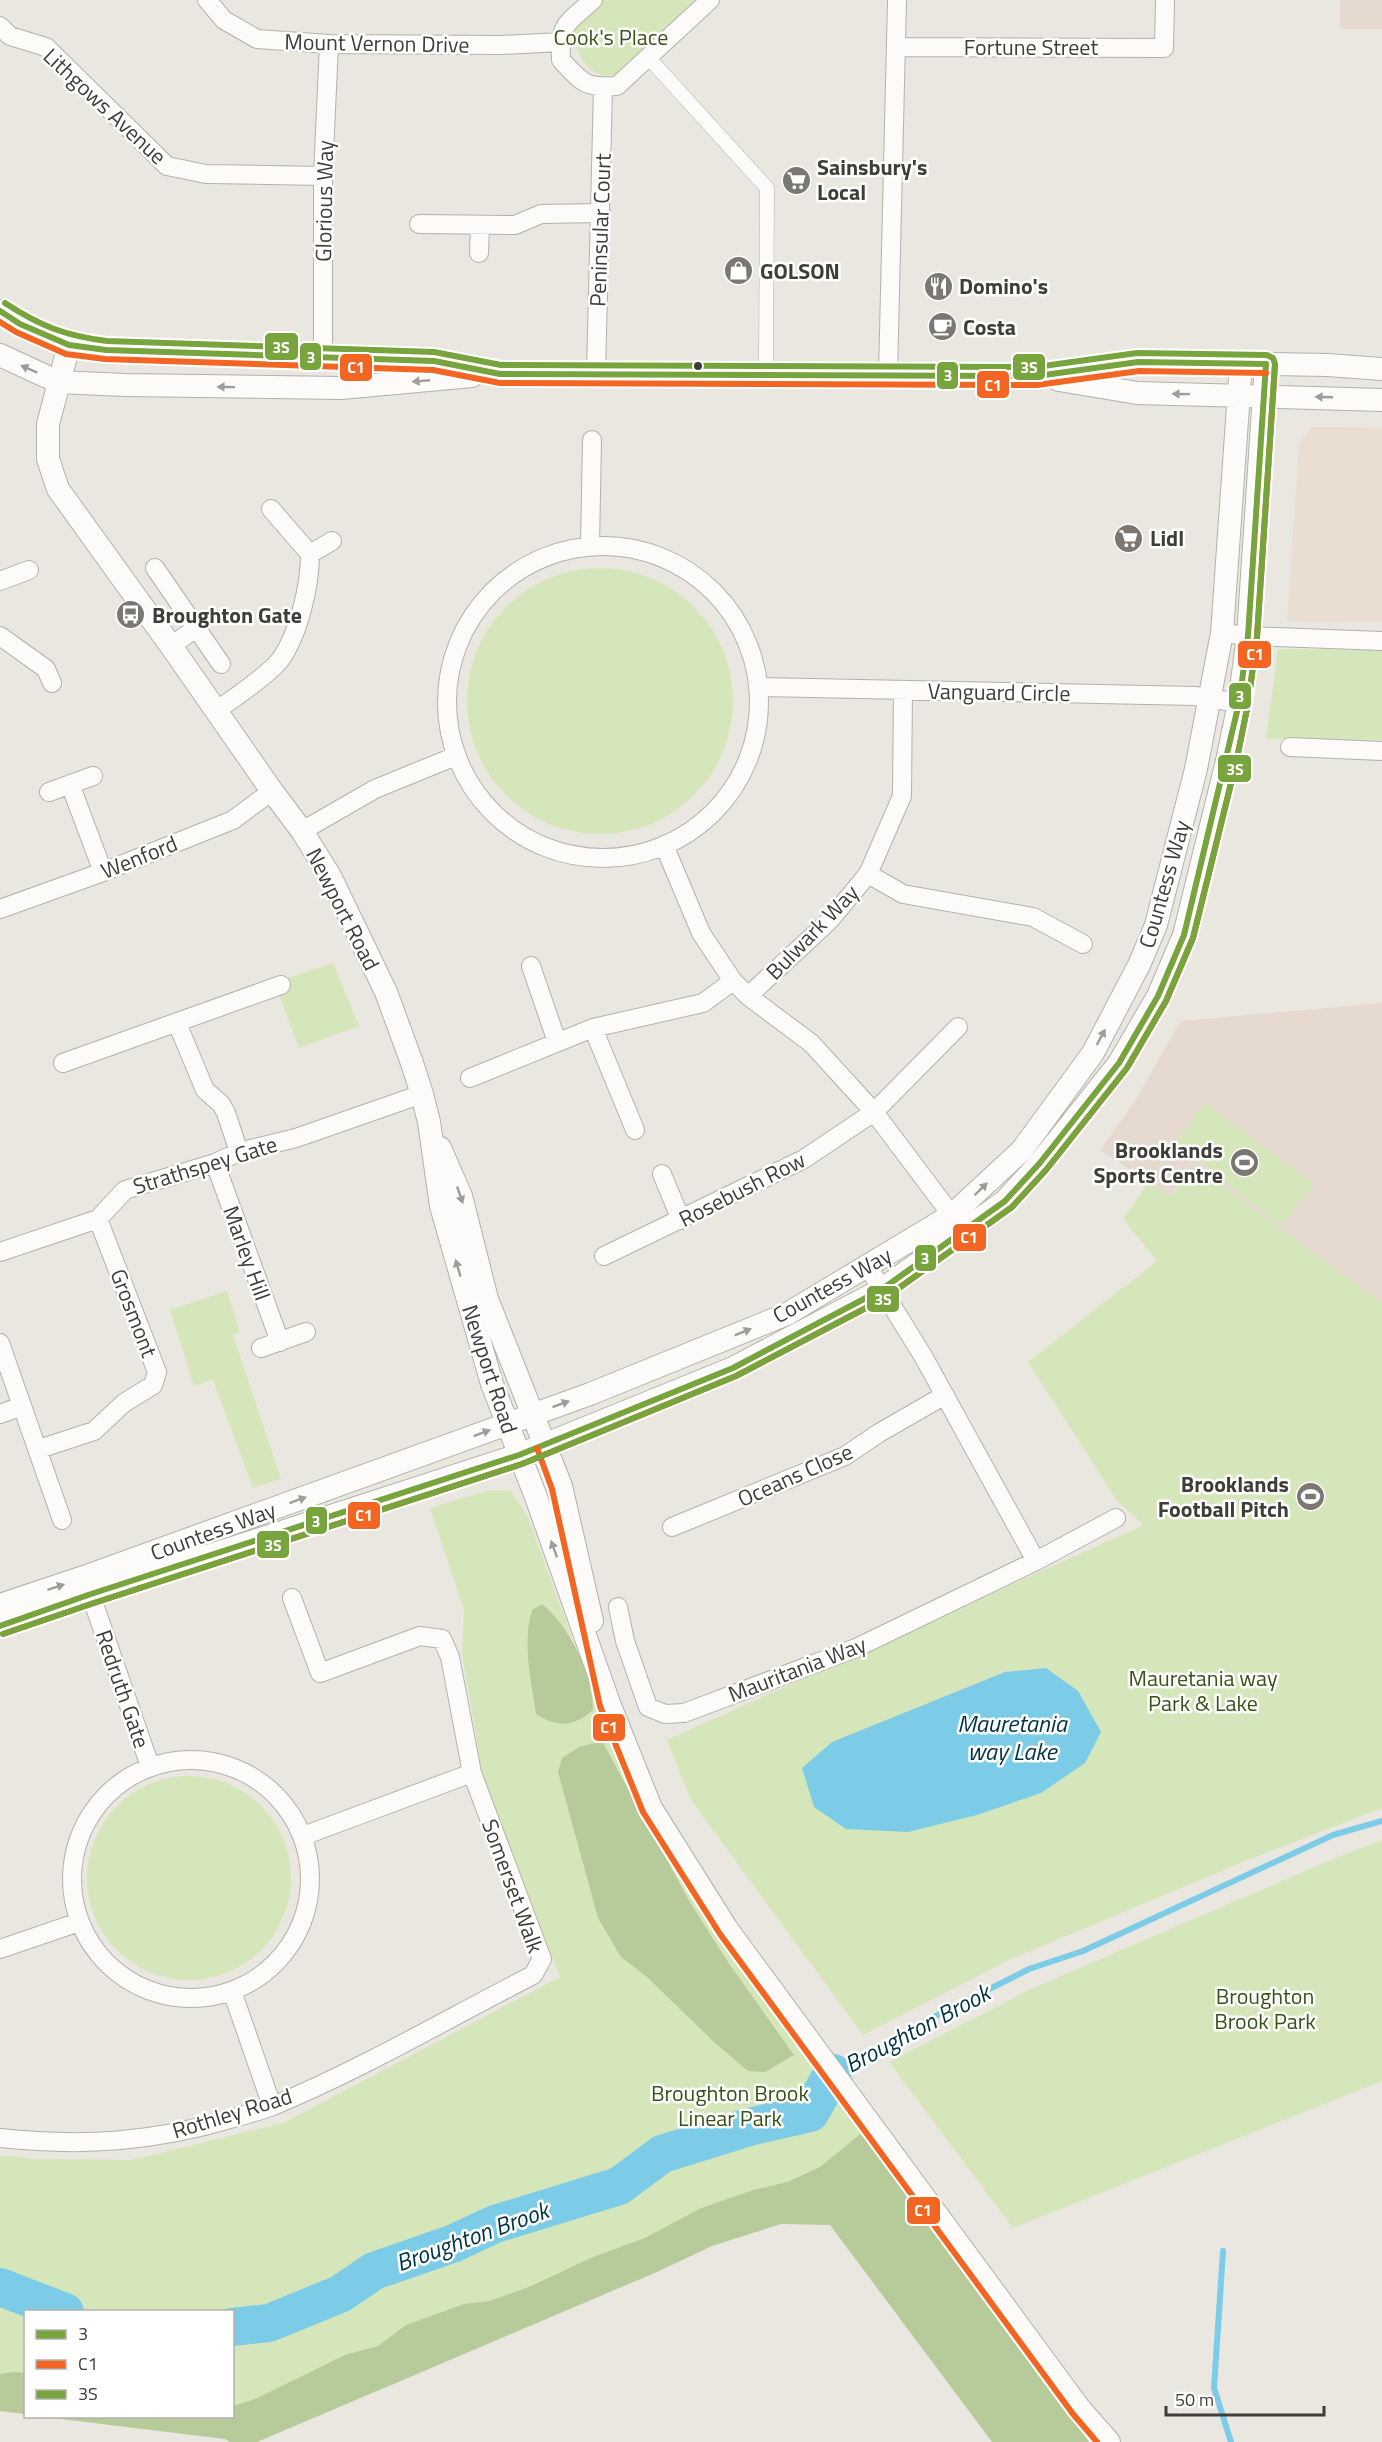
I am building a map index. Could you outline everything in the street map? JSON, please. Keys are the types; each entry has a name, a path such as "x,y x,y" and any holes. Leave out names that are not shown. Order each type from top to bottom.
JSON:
{"street":[{"name":"Mount Vernon Drive","path":"207,0 224,20 257,39 329,44 501,45 560,42"},
{"path":"587,2 564,27 560,42 561,60 585,84 603,87 617,86 710,0"},
{"path":"888,375 897,0"},
{"name":"Fortune Street","path":"897,47 1164,48 1165,0"},
{"name":"Lithgows Avenue","path":"0,26 10,36 46,47 167,166 206,174 323,176"},
{"name":"Glorious Way","path":"323,358 323,176 329,44"},
{"path":"648,57 767,188 766,360"},
{"name":"Peninsular Court","path":"596,374 603,87"},
{"path":"418,224 515,225 541,214 601,213"},
{"path":"479,253 480,225"},
{"path":"0,311 21,324 69,345 106,350 434,361 500,374"},
{"name":"Newport Road","path":"69,345 48,423 48,459 58,489 302,831 330,876 386,992 422,1094 429,1122 441,1206 492,1384 609,1703 651,1809 727,1929 1080,2409 1109,2442"},
{"path":"0,355 58,381 138,386 341,388 500,374 1037,376 1138,362 1382,369"},
{"name":"Countess Way","path":"0,1605 88,1586 519,1455 545,1445 733,1368 881,1290 958,1223 1022,1150 1092,1053 1139,965 1156,925 1196,769 1222,633 1242,364"},
{"path":"664,845 701,933 733,981 748,996 811,1043 874,1112 958,1223 1005,1201 1039,1164 1119,1063 1158,996 1184,935 1239,703 1248,636 1266,364"},
{"path":"1037,376 1137,393 1382,400"},
{"path":"590,546 592,440"},
{"path":"215,711 280,661 295,632 310,574 310,554 271,509"},
{"path":"310,554 332,541"},
{"path":"590,546 622,547 648,552 695,575 732,613 754,661 759,687 758,720 751,752 737,782 718,808 693,830 664,845 624,857 582,857 541,845 505,824 476,794 456,756 448,728 446,699 449,670 458,642 472,616 490,593 513,574 538,559 566,550 590,546"},
{"path":"155,568 221,664"},
{"path":"0,581 29,570"},
{"path":"171,646 196,628"},
{"path":"1222,633 1382,641"},
{"path":"0,636 46,669 52,683"},
{"name":"Vanguard Circle","path":"759,687 1210,697 1239,703"},
{"name":"Bulwark Way","path":"748,996 829,921 868,874 902,796 903,690"},
{"path":"1290,747 1382,751"},
{"path":"302,831 375,789 456,756"},
{"path":"49,792 93,776"},
{"path":"70,784 103,872"},
{"name":"Wenford","path":"0,909 103,872 233,820 272,791"},
{"path":"868,874 903,894 1033,917 1083,944"},
{"path":"531,966 557,1042"},
{"path":"470,1078 593,1028 703,1003 733,981"},
{"path":"63,1064 281,985"},
{"path":"177,1023 206,1090 221,1104 226,1113 239,1152"},
{"name":"Rosebush Row","path":"604,1256 804,1159 874,1112 958,1027"},
{"path":"593,1028 635,1130"},
{"name":"Strathspey Gate","path":"0,1252 98,1219 125,1190 215,1163 239,1152 296,1138 422,1094"},
{"path":"429,1122 461,1196 487,1299 561,1486 609,1703"},
{"name":"Marley Hill","path":"215,1163 280,1342"},
{"path":"662,1174 681,1220"},
{"name":"Grosmont","path":"39,1449 94,1431 124,1403 153,1384 157,1372 98,1219"},
{"name":"Countess Way","path":"0,1626 88,1586 532,1414 590,1394 787,1314 868,1267 958,1223"},
{"path":"868,1267 945,1395 1036,1561"},
{"path":"261,1348 306,1332"},
{"path":"0,1343 62,1520"},
{"name":"Oceans Close","path":"672,1527 845,1456 879,1433 945,1395"},
{"path":"0,1414 22,1406"},
{"name":"Mauritania Way","path":"618,1607 625,1641 648,1707 665,1714 684,1713 856,1648 1036,1561 1116,1518"},
{"name":"Redruth Gate","path":"88,1586 150,1766"},
{"name":"Somerset Walk","path":"292,1598 320,1673 420,1636 442,1639 450,1657 472,1773 542,1959 533,1976 417,2037"},
{"path":"194,1759 222,1763 248,1774 272,1790 284,1804 303,1836 309,1858 311,1881 307,1910 295,1938 277,1962 254,1981 232,1990 187,1999 164,1996 142,1988 122,1977 104,1961 90,1943 74,1908 71,1877 75,1849 85,1822 102,1798 124,1779 150,1766 194,1759"},
{"path":"303,1836 472,1773"},
{"path":"0,1949 79,1922"},
{"path":"232,1990 272,2106"},
{"name":"Rothley Road","path":"0,2138 70,2143 122,2142 199,2128 272,2106 417,2037"}],"shaded area":[{"path":"1340,0 1382,0 1382,29 1340,29"},
{"path":"1312,427 1382,428 1382,622 1287,621 1299,444"},
{"path":"1382,1003 1382,1303 1196,1166 1170,1196 1100,1150 1133,1104 1181,1021"}],"green space":[{"name":"Cook's Place","path":"600,0 703,0 623,74 608,75 599,74 588,66 579,53 575,37 575,29 579,20"},
{"path":"600,568 626,571 651,578 674,591 694,607 710,627 723,650 730,675 733,701 730,727 723,752 710,775 694,795 674,811 651,824 626,831 600,834 574,831 549,824 526,811 506,795 490,775 477,752 470,727 467,701 470,675 477,650 490,627 506,607 526,591 549,578 574,571"},
{"path":"1278,649 1382,650 1382,740 1266,739"},
{"path":"333,963 359,1026 299,1048 278,992 285,979"},
{"name":"Brooklands Sports Centre","path":"1205,1103 1314,1184 1281,1226 1176,1142"},
{"name":"Mauretania way Park & Lake","path":"1196,1166 1382,1303 1382,1808 1248,1860 1009,1960 863,2035 691,1800 667,1740 1144,1525 1118,1502 1028,1362 1157,1261 1123,1219 1148,1183 1171,1196"},
{"path":"227,1291 240,1332 233,1335 281,1479 253,1488 213,1380 194,1386 170,1310"},
{"name":"Broughton Brook Linear Park","path":"489,1490 511,1491 528,1517 605,1729 663,1846 744,1974 865,2130 820,2167 225,2439 53,2418 234,2418 234,2310 24,2310 24,2414 0,2411 0,2155 36,2159 132,2160 283,2123 560,1977 483,1778 462,1654 464,1610 430,1508"},
{"path":"542,1604 562,1625 570,1638 589,1682 593,1710 571,1723 558,1723 536,1714 528,1662 528,1635 532,1610"},
{"path":"602,1741 691,1904 728,1962 794,2055 765,2072 748,2071 715,2043 647,1977 621,1957 598,1918 558,1772 562,1758 579,1747"},
{"path":"189,1776 209,1778 228,1784 261,1806 283,1839 289,1858 291,1878 289,1898 283,1917 261,1950 228,1972 209,1978 189,1980 169,1978 150,1972 117,1950 95,1917 89,1898 87,1878 89,1858 95,1839 117,1806 150,1784 169,1778"},
{"name":"Broughton Brook Park","path":"1382,1840 1382,2081 1013,2228 889,2062 1031,1989"},
{"path":"865,2130 1089,2442 992,2442 830,2225 781,2224 712,2246 657,2272 257,2442 230,2442 225,2439 53,2418 234,2418 234,2406 255,2399 345,2355 378,2346 406,2325 464,2304 490,2301 531,2286 593,2257 645,2238 699,2209 753,2190 787,2182 820,2167"},
{"path":"24,2373 24,2414 0,2411 0,2374"}],"water":[{"name":"Mauretania way Lake","path":"1046,1668 1078,1691 1101,1732 1085,1763 1041,1793 977,1815 908,1832 846,1829 814,1807 802,1768 832,1742 1005,1672"}],"waterway":[{"name":"Broughton Brook","path":"837,2071 920,2024 1029,1969 1083,1951 1333,1835 1382,1821"},
{"name":"Broughton Brook","path":"234,2327 269,2323 340,2294 374,2271 452,2244 495,2224 619,2186 662,2154 749,2127 810,2113 833,2073"},
{"path":"1223,2251 1214,2388 1231,2442"},
{"name":"Broughton Brook","path":"0,2287 60,2310"}],"transit line":[{"name":"3S","path":"3,1634 522,1464 736,1376 885,1298 1012,1207 1046,1170 1127,1068 1166,1001 1193,938 1236,763 1248,704 1257,637 1275,364 1273,358 1267,355 1137,353 1036,367 501,365 434,352 107,341 54,329 5,303"},
{"name":"3","path":"0,311 20,324 69,345 106,350 434,361 500,374 1037,376 1138,362 1266,364"},
{"name":"C1","path":"0,322 16,332 66,354 105,359 433,370 500,383 1037,385 1139,371 1266,373"},
{"name":"3","path":"0,1626 91,1594 519,1455 733,1368 881,1290 1005,1201 1039,1164 1119,1063 1158,996 1184,935 1239,703 1248,636 1266,364"},
{"name":"C1","path":"3,1634 522,1464 736,1376 885,1298 1012,1207 1046,1170 1127,1068 1166,1001 1193,938 1236,763 1248,704 1257,637 1275,365"},
{"name":"C1","path":"537,1448 552,1489 600,1706 643,1812 720,1934 1073,2414 1097,2442"}],"place":[{"name":"Sainsbury's Local","path":"796,180"},
{"name":"GOLSON","path":"739,271"},
{"name":"Domino's","path":"938,286"},
{"name":"Costa","path":"942,327"},
{"name":"Lidl","path":"1129,538"},
{"name":"Broughton Gate","path":"131,615"},
{"name":"Brooklands Sports Centre","path":"1244,1163"},
{"name":"Brooklands Football Pitch","path":"1310,1497"}]}
